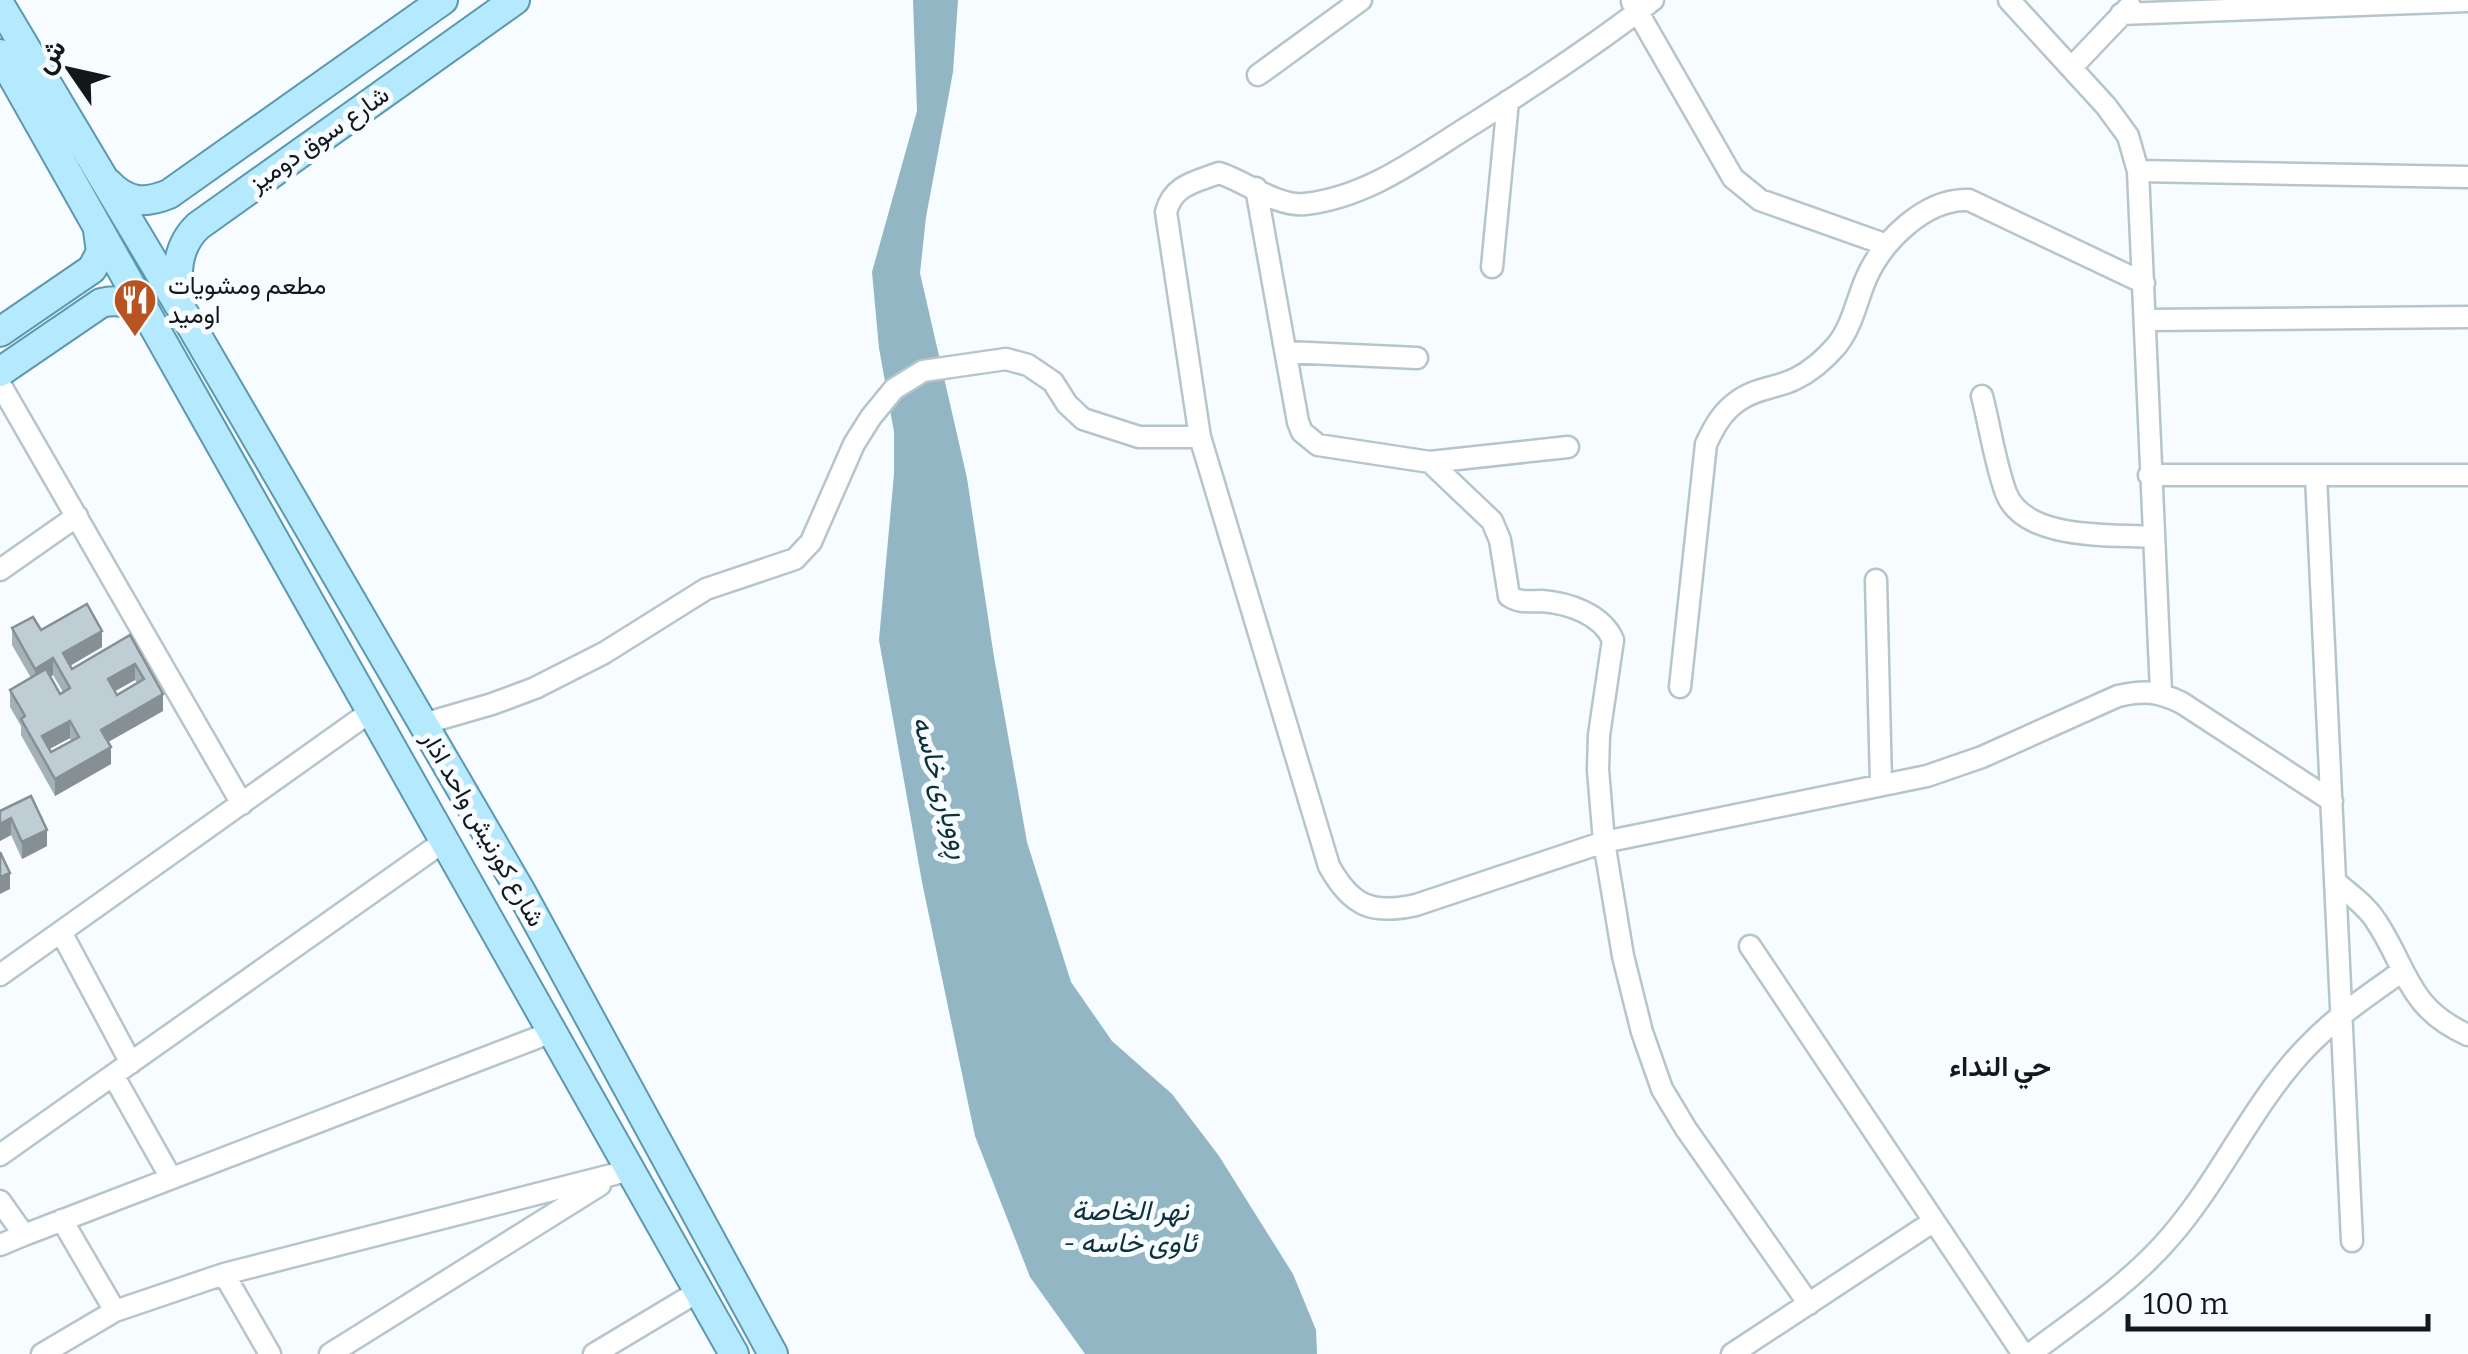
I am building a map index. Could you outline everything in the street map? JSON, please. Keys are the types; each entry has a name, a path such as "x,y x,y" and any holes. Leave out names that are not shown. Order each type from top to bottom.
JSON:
{"main road":[{"name":"شارع سوق دوميز","path":"102,177 118,193 135,200 153,200 169,194 443,0"},
{"name":"شارع سوق دوميز","path":"182,310 179,261 188,238 198,226 516,0"},
{"name":"شارع كورنيش واحد اذار","path":"0,5 520,890 773,1354"},
{"name":"شارع كورنيش واحد اذار","path":"0,54 484,910 624,1170 734,1354"},
{"path":"0,332 84,276 98,261 102,242 93,215"},
{"path":"63,291 78,316"},
{"path":"0,372 102,303 122,301 137,309 156,331"},
{"path":"484,910 520,890"}],"street":[{"path":"1258,75 1361,0"},
{"path":"2009,0 2073,66 2128,136 2138,170 2160,692"},
{"path":"2073,66 2129,7 2468,1"},
{"path":"1887,246 1760,200 1733,178 1641,4 1508,101 1402,170 1368,187 1302,204 1280,200 1219,173 1178,189 1169,199 1166,212 1200,437 1329,866 1342,890 1364,906 1390,911 1604,842 1927,776 2140,690 2160,692 2332,801"},
{"path":"1492,267 1508,101"},
{"path":"2138,170 2468,177"},
{"path":"1256,188 1298,422 1309,440 1328,448 1430,462 1568,447"},
{"path":"1680,687 1706,444 1718,418 1739,399 1794,380 1820,364 1840,341 1866,278 1887,246 1934,205 1951,199 1969,200 2144,283"},
{"path":"2146,320 2468,317"},
{"path":"1286,352 1417,358"},
{"path":"423,724 535,688 604,653 706,589 795,559 812,542 854,444 906,378 949,366 1006,360 1028,366 1052,382 1083,419 1139,437 1200,437"},
{"path":"0,384 242,804"},
{"path":"1982,396 2008,497 2022,516 2043,528 2154,537"},
{"path":"1430,462 1492,521 1500,540 1509,596 1522,602 1570,606 1608,628 1613,640 1599,735 1598,770 1604,842 1623,956 1642,1032 1662,1089 1686,1129 1808,1304"},
{"path":"2149,475 2468,474"},
{"path":"2316,476 2352,1240"},
{"path":"0,570 77,516"},
{"path":"1876,580 1882,784"},
{"path":"0,975 370,712"},
{"path":"0,1155 444,842"},
{"path":"2336,882 2375,920 2401,972 2432,1013 2468,1035"},
{"path":"61,932 171,1178"},
{"path":"1750,946 2027,1354 2128,1281 2171,1237 2268,1094 2304,1050 2342,1014 2401,972"},
{"path":"0,1245 552,1032"},
{"path":"42,1354 115,1311 224,1274 624,1170"},
{"path":"330,1354 624,1170"},
{"path":"0,1201 24,1235"},
{"path":"62,1220 115,1311"},
{"path":"1732,1354 1934,1221"},
{"path":"224,1274 270,1354"},
{"path":"594,1354 699,1291"}],"water":[{"name":"نهر الخاصة - ئاوی خاسە","path":"913,0 958,0 953,72 926,217 920,273 967,478 1027,842 1071,982 1112,1041 1172,1094 1219,1156 1293,1274 1316,1330 1317,1354 1085,1354 1030,1277 975,1136 922,882 879,640 894,474 894,432 879,348 872,272 917,111"}],"building":[{"path":"87,604 102,631 63,653 72,669 130,635 163,694 101,730 111,747 55,779 21,719 25,716 10,690 46,669 60,694 70,688 53,658 35,669 12,628 33,617 41,630","holes":["135,664 144,679 117,695 108,679","70,721 79,737 51,752 42,736"]},
{"path":"31,796 47,830 22,842 11,818 0,824 0,811"},
{"path":"0,852 10,873 0,877"}],"place":[{"name":"مطعم ومشويات اوميد","path":"135,338"}],"district":[{"name":"حي النداء","path":"2000,1066"}],"water label":[{"name":"ڕووباری خاسە","path":"942,787"}]}
